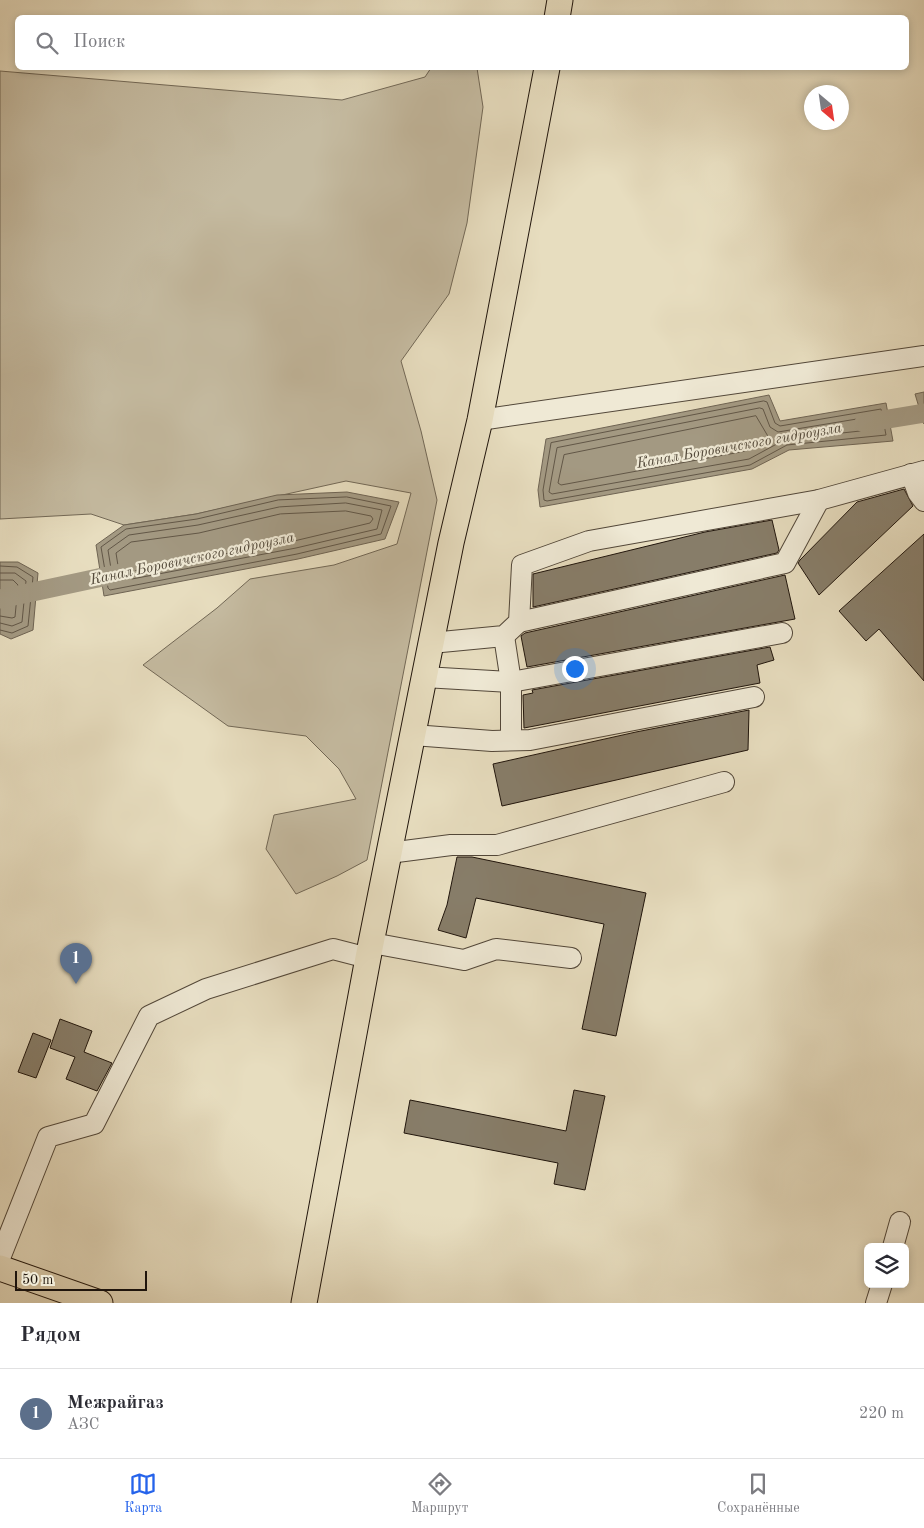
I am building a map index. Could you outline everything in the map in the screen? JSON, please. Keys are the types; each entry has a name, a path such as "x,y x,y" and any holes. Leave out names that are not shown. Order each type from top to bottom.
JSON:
{"main road":[{"path":"558,15 560,0"},
{"path":"304,1303 389,853 451,543 480,420 547,70"},
{"path":"0,1268 100,1303"}],"lane":[{"path":"480,420 924,356"},
{"path":"519,622 522,565 589,541 819,500 918,472 918,493 924,501"},
{"path":"431,643 504,636 519,622 785,563 819,500"},
{"path":"424,677 511,682 782,633"},
{"path":"504,636 511,682 511,740"},
{"path":"413,735 530,740 754,697"},
{"path":"389,853 451,845 497,845 724,782"},
{"path":"0,1258 48,1137 94,1124 149,1016 206,990 333,949 464,960 496,948 571,958"},
{"path":"894,1243 900,1222"},
{"path":"876,1303 881,1288"}],"shaded area":[{"path":"430,70 477,70 483,107 467,223 449,294 401,361 421,431 437,500 367,860 296,894 266,849 274,815 356,799 339,769 306,736 228,726 143,665 217,608 250,579 334,565 397,544 411,493 346,481 196,514 124,525 91,514 0,519 0,71 342,100 425,77"}],"water":[{"path":"924,392 924,424 915,394"},
{"path":"769,395 780,421 886,403 893,441 789,450 752,469 540,507 538,490 546,439"},
{"path":"347,492 399,502 385,539 298,559 104,596 96,545 124,525 196,514 277,495"},
{"path":"0,562 18,562 38,573 33,630 11,639 0,634"}],"building":[{"path":"904,489 913,506 819,595 798,563 800,560 857,502"},
{"path":"772,520 779,550 777,553 533,607 533,574 705,532"},
{"path":"924,534 924,681 879,629 866,641 839,611"},
{"path":"785,575 795,619 527,667 521,636 525,633"},
{"path":"770,647 774,660 757,665 760,683 524,728 523,695 533,693 532,690"},
{"path":"749,710 748,750 502,806 493,764 636,732"},
{"path":"457,857 472,857 646,893 616,1036 582,1029 604,924 476,898 466,938 438,930 447,905"},
{"path":"60,1019 92,1031 84,1052 112,1063 97,1091 66,1079 75,1057 50,1048"},
{"path":"33,1033 51,1040 36,1078 18,1072"},
{"path":"574,1090 605,1096 585,1190 554,1184 558,1163 404,1133 410,1100 566,1131"}],"waterway":[{"name":"Канал Боровичского гидроузла","path":"864,423 924,413"},
{"name":"Канал Боровичского гидроузла","path":"0,599 126,572"}],"place":[{"name":"Межрайгаз","path":"76,984"}]}
